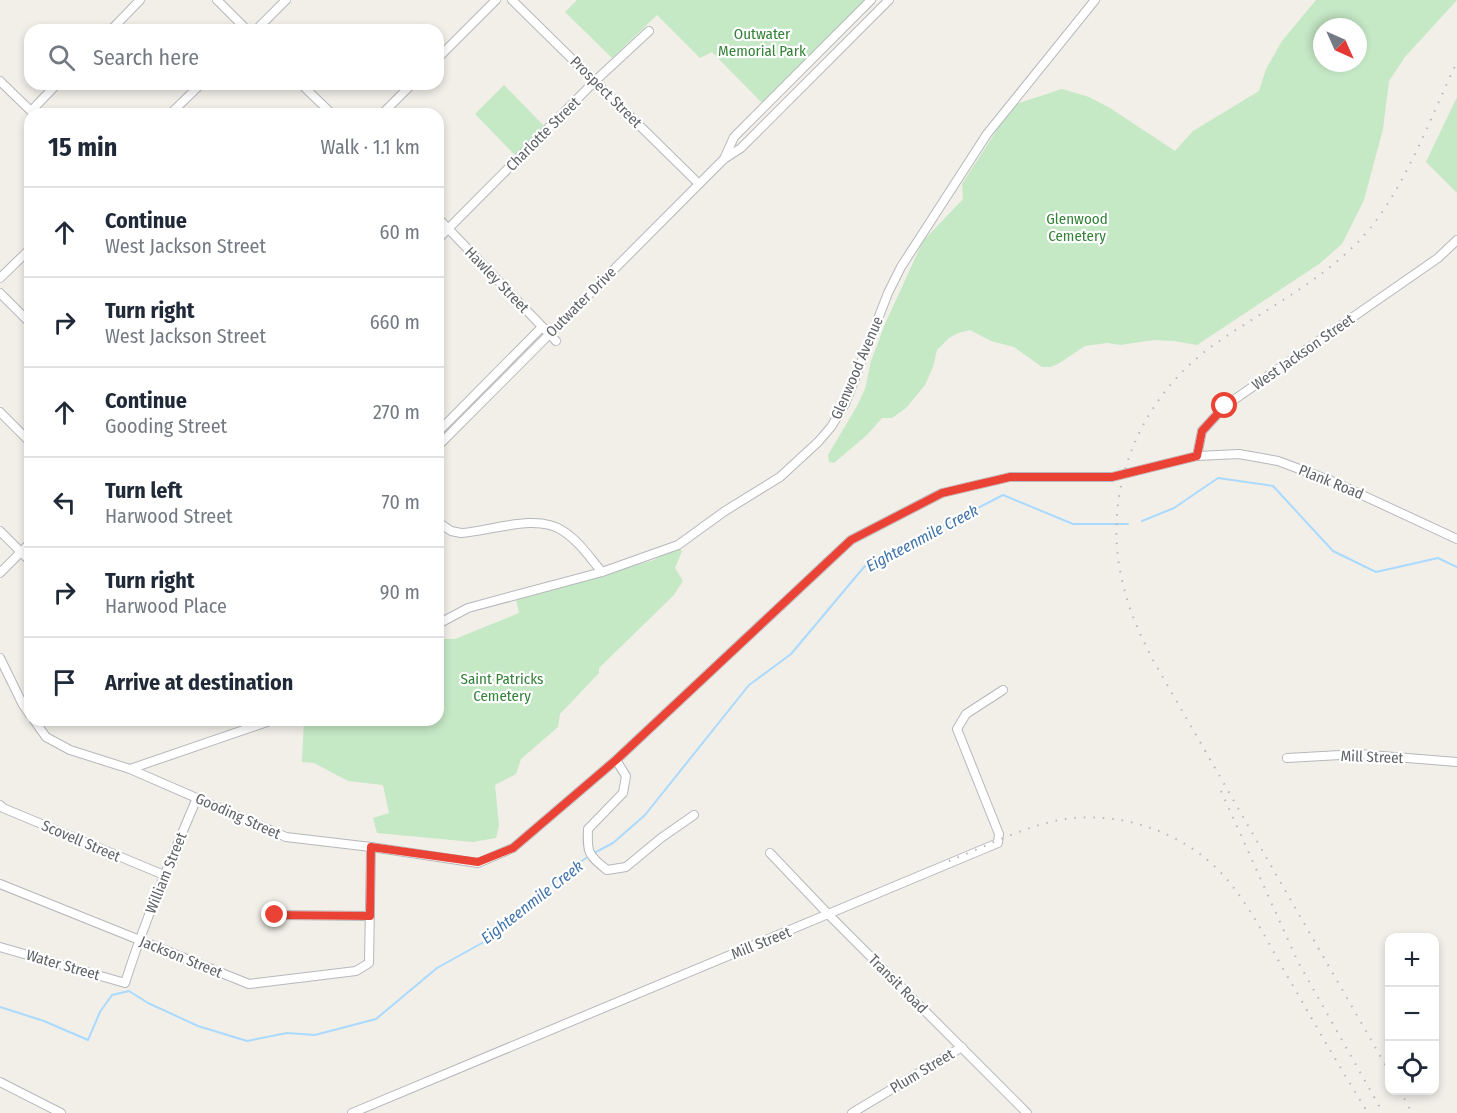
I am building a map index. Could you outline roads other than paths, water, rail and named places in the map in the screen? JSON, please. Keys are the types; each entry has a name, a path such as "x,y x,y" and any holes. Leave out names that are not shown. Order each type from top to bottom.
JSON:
{"street":[{"path":"117,24 140,0"},
{"path":"217,0 241,24"},
{"path":"262,24 286,0"},
{"path":"444,52 496,0"},
{"name":"Prospect Street","path":"513,0 699,184"},
{"name":"Outwater Drive","path":"724,159 734,137 871,0"},
{"name":"Outwater Drive","path":"444,440 553,338 699,184 724,159 741,148 889,0"},
{"name":"Glenwood Avenue","path":"444,621 468,608 602,572 678,545 722,508 780,477 831,427 845,404 888,293 901,267 987,134 1095,0"},
{"name":"Charlotte Street","path":"444,233 595,81 650,31"},
{"path":"0,81 28,108"},
{"path":"36,108 52,90"},
{"path":"176,108 195,90"},
{"path":"307,90 326,108"},
{"path":"388,108 406,90"},
{"name":"Hawley Street","path":"444,225 553,338"},
{"name":"West Jackson Street","path":"1197,456 1202,431 1225,406 1437,258 1457,240"},
{"path":"0,278 24,255"},
{"path":"0,293 24,317"},
{"name":"Outwater Drive","path":"444,426 542,327"},
{"path":"0,412 24,436"},
{"name":"Plank Road","path":"1197,456 1239,454 1278,461 1334,482 1457,539"},
{"path":"694,815 626,867 607,870 592,858 587,849 588,829 623,793 626,776 616,760 851,540 942,493 1010,477 1112,477 1197,456"},
{"path":"444,526 451,531 461,533 531,523 553,525 575,541 602,572"},
{"path":"0,531 24,555"},
{"path":"0,573 24,549"},
{"path":"0,658 24,706"},
{"name":"Mill Street","path":"352,1113 998,843 999,834 957,729 966,714 1003,690"},
{"name":"Gooding Street","path":"38,726 46,737 70,750 130,769 286,837 478,862 513,848 616,760"},
{"path":"130,769 255,726"},
{"name":"Mill Street","path":"1287,758 1358,754 1457,762"},
{"name":"William Street","path":"125,983 164,875 197,798"},
{"name":"Scovell Street","path":"0,805 164,875"},
{"path":"275,915 370,916 371,847"},
{"name":"Transit Road","path":"770,853 1027,1113"},
{"name":"Jackson Street","path":"0,884 249,984 356,971 369,963 370,916"},
{"name":"Water Street","path":"0,947 125,983"},
{"name":"Plum Street","path":"852,1113 962,1047"},
{"path":"0,1082 56,1112"}],"waterway":[{"name":"Eighteenmile Creek","path":"1142,521 1174,508 1218,478 1273,486 1333,551 1376,572 1438,558 1457,567"},
{"name":"Eighteenmile Creek","path":"594,853 613,843 645,815 749,685 791,654 864,567 1003,495 1073,524 1128,524"},
{"name":"Eighteenmile Creek","path":"0,1007 44,1021 88,1040 100,1012 112,995 129,991 148,1003 198,1026 247,1041 287,1033 315,1035 376,1019 437,968 482,943 527,909 563,874 589,856"}],"railway":[{"path":"1385,1064 1140,634 1124,588 1118,553 1117,519 1121,485 1131,452 1145,421 1164,392 1215,344 1306,285 1356,244 1372,225 1401,181 1457,62"},
{"path":"1221,791 1298,962 1383,1113"},
{"path":"949,861 1026,829 1073,818 1095,817 1139,824 1180,841 1215,867 1239,895 1368,1113"},
{"path":"1403,1095 1412,1113"}],"park label":[{"name":"Outwater Memorial Park","path":"762,42"},
{"name":"Glenwood Cemetery","path":"1077,228"},
{"name":"Saint Patricks Cemetery","path":"502,688"}]}
